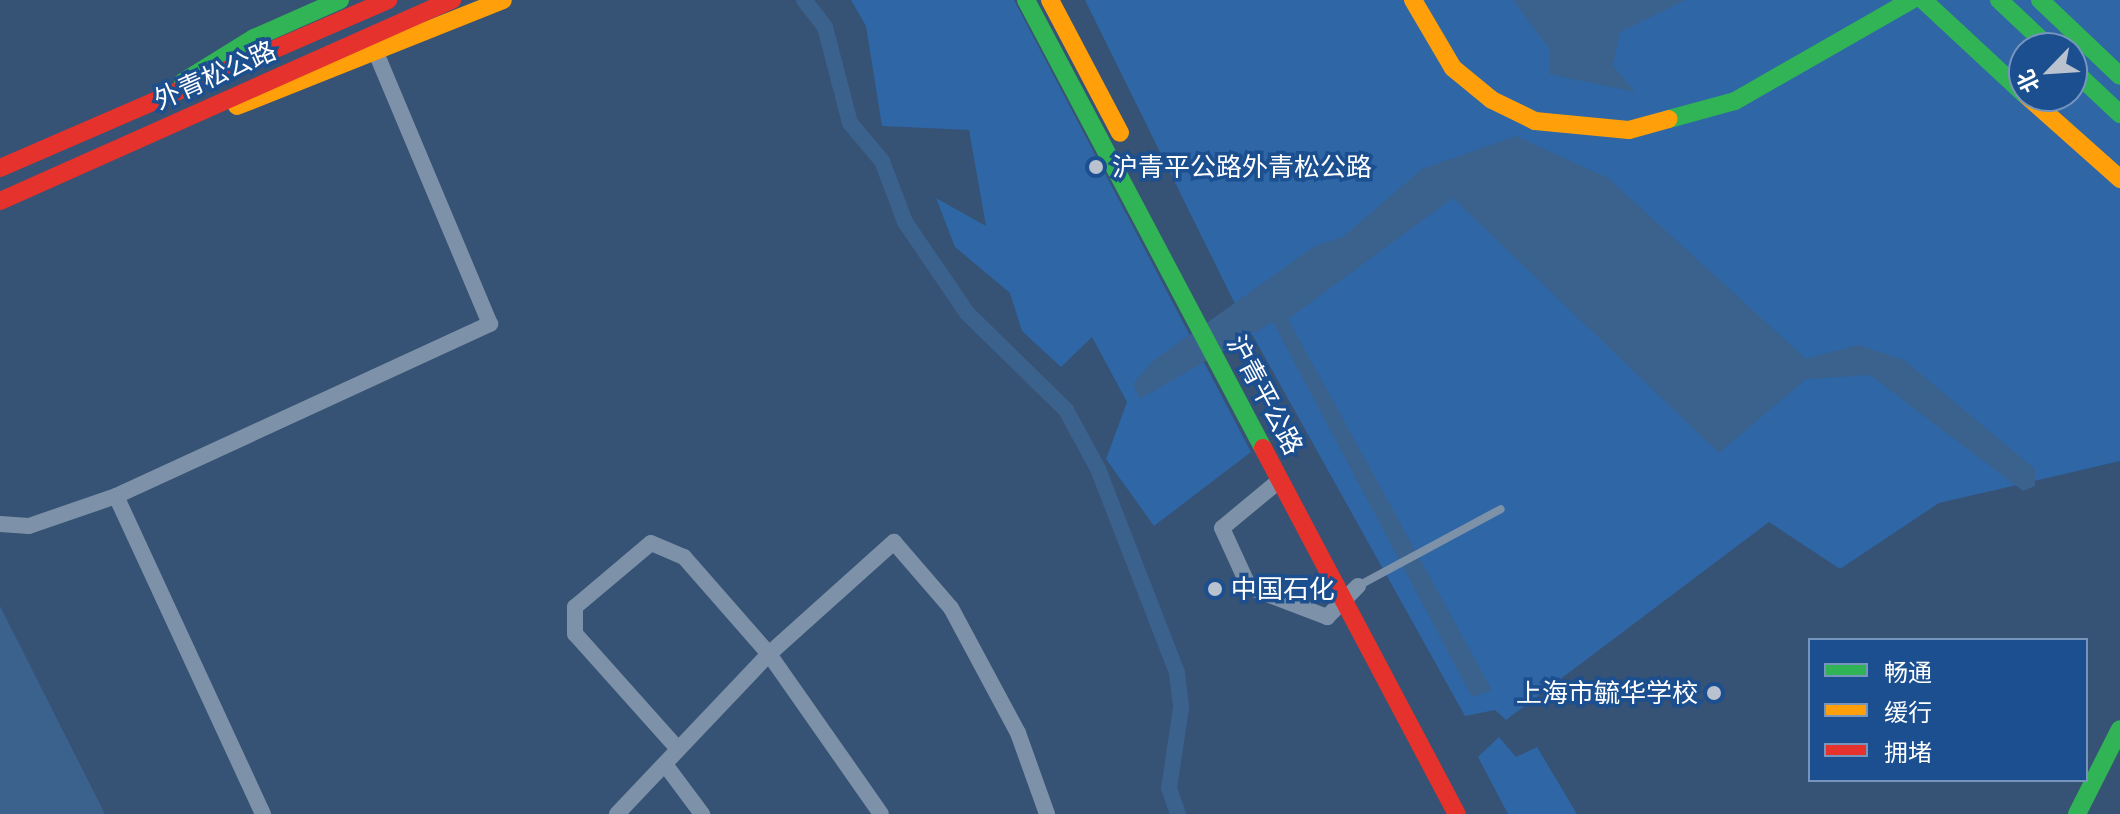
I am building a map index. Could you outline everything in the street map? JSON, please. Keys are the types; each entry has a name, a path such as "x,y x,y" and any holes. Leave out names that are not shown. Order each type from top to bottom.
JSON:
{"main road":[{"path":"168,93 227,52 309,6 339,0"},
{"name":"外青松公路","path":"0,168 388,0"},
{"name":"外青松公路","path":"0,201 452,0"},
{"path":"169,125 376,53 503,0"},
{"name":"沪青平公路","path":"1026,0 1457,814"},
{"name":"沪青平公路","path":"1050,0 1479,814"},
{"path":"1413,0 1453,68 1492,100 1535,121 1628,121 1735,101 1911,0"},
{"path":"1433,0 1465,56 1502,85 1543,104 1628,121 1727,85 1877,0"},
{"path":"1923,0 2008,78"},
{"path":"1929,0 2008,77"},
{"path":"1999,0 2033,32"},
{"path":"2040,0 2120,76"},
{"path":"2088,84 2120,114"},
{"path":"2045,112 2120,179"},
{"path":"2077,814 2120,729"}],"street":[{"path":"0,524 29,526 116,496 490,324 376,53"},
{"path":"1280,480 1222,528 1243,575 1258,592 1296,601 1315,616 1329,617 1358,586"},
{"path":"116,496 263,814"},
{"path":"617,814 667,767 678,749 769,654 894,542 951,608 1018,733 1047,814"},
{"path":"678,749 575,634 575,607 651,543 684,557 769,654 881,814"},
{"path":"667,767 702,814"}],"lane":[{"path":"1358,586 1501,509"}],"shaded area":[{"path":"851,0 1014,0 1251,452 1154,526 1106,459 1127,402 1092,337 1061,367 1022,331 1010,293 955,247 936,198 986,226 969,130 882,126 866,26"},
{"path":"1085,0 2120,0 2120,461 1939,503 1840,569 1769,522 1506,720 1495,710 1465,716 1234,302"},
{"path":"1513,0 1685,0 1620,32 1613,66 1635,92 1549,74 1549,48"},
{"path":"1516,136 1608,178 1806,359 1858,345 1904,360 2035,469 2035,486 2023,491 1870,375 1806,379 1719,453 1453,198 1288,319 1492,690 1472,697 1273,322 1140,399 1133,384 1153,361 1315,246 1343,237 1422,169"},
{"path":"0,606 105,814 0,814"},
{"path":"1499,737 1516,757 1537,747 1577,814 1508,814 1478,757"}],"waterway":[{"path":"804,0 825,27 850,123 882,161 905,222 967,313 1066,410 1098,469 1177,673 1181,708 1169,788 1178,814"}],"traffic: fast":[{"path":"183,82 254,38 340,0"},
{"path":"1026,0 1263,448"},
{"path":"1669,119 1735,101 1911,0"},
{"path":"1923,0 2008,79"},
{"path":"1999,0 2033,32"},
{"path":"2040,0 2120,76"},
{"path":"2088,84 2120,114"},
{"path":"2077,814 2120,729"}],"traffic: slow":[{"path":"237,106 503,0"},
{"path":"1050,0 1120,133"},
{"path":"1413,0 1453,68 1492,100 1535,121 1629,130 1669,119"},
{"path":"2045,112 2120,179"}],"traffic: jam":[{"path":"0,168 388,0"},
{"path":"0,201 452,0"},
{"path":"1263,448 1457,814"}],"place":[{"name":"沪青平公路外青松公路","path":"1096,167"},
{"name":"中国石化","path":"1215,589"},
{"name":"上海市毓华学校","path":"1714,693"}]}
